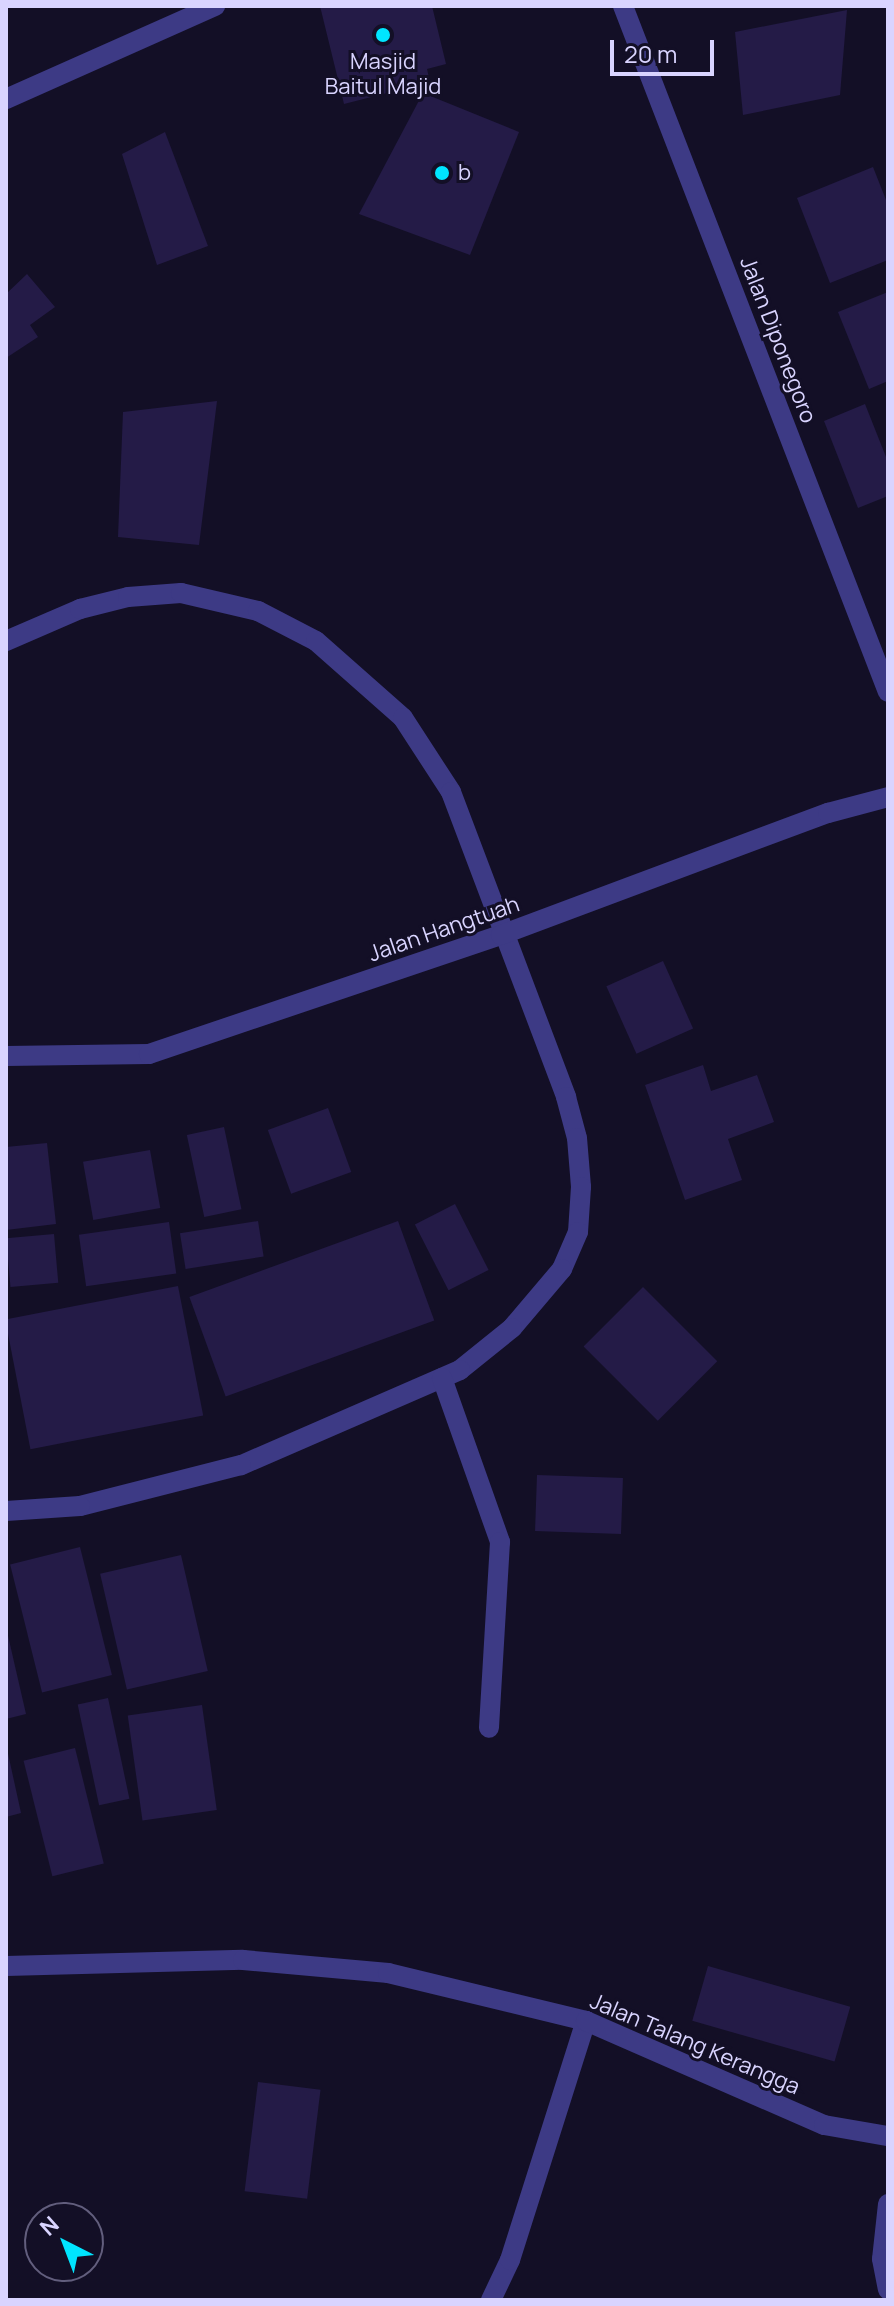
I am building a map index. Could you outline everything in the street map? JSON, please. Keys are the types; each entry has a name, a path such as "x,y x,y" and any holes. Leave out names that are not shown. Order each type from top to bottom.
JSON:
{"street":[{"path":"6,99 215,6"},
{"name":"Jalan Diponegoro","path":"623,6 888,692"},
{"path":"6,641 80,609 128,597 181,593 258,611 316,641 403,718 443,780 577,1138 578,1232 562,1269 539,1302 460,1370 241,1465 80,1506 6,1511"},
{"name":"Jalan Hangtuah","path":"6,1056 149,1054 501,935 828,813 888,797"},
{"path":"442,1378 500,1542 489,1728"},
{"name":"Jalan Talang Kerangga","path":"6,1966 299,1962 468,1989 586,2021 824,2125 888,2136"},
{"path":"491,2300 510,2260 586,2021"},
{"path":"888,2204 882,2259 888,2289"}],"building":[{"name":"Masjid Baitul Majid","path":"320,6 432,6 446,64 427,69 430,82 344,104"},
{"path":"847,10 840,95 743,115 735,32"},
{"name":"b","path":"423,93 519,132 470,255 359,214"},
{"path":"165,132 208,246 157,265 122,154"},
{"path":"873,167 888,205 888,260 830,283 797,198"},
{"path":"27,274 55,307 30,325 38,337 6,358 6,294"},
{"path":"888,292 888,381 869,389 838,312"},
{"path":"217,401 199,545 118,537 123,412"},
{"path":"865,404 888,462 888,496 858,508 824,421"},
{"path":"663,961 693,1029 636,1054 606,986"},
{"path":"703,1065 711,1091 757,1075 774,1122 728,1139 742,1180 685,1200 645,1085"},
{"path":"328,1108 351,1172 291,1194 268,1130"},
{"path":"224,1127 241,1209 204,1217 187,1135"},
{"path":"47,1143 56,1224 6,1230 6,1147"},
{"path":"150,1150 160,1208 93,1220 83,1162"},
{"path":"455,1204 489,1270 449,1290 415,1224"},
{"path":"258,1221 264,1257 186,1269 180,1233"},
{"path":"398,1221 434,1321 226,1397 189,1297"},
{"path":"169,1222 176,1273 86,1286 79,1235"},
{"path":"54,1234 58,1283 10,1287 6,1238"},
{"path":"178,1286 203,1416 30,1449 6,1319"},
{"path":"643,1287 717,1361 658,1421 584,1346"},
{"path":"537,1475 623,1478 621,1534 535,1531"},
{"path":"80,1547 112,1675 42,1692 10,1564"},
{"path":"181,1555 208,1671 127,1690 100,1574"},
{"path":"6,1627 26,1714 6,1719"},
{"path":"108,1698 129,1799 99,1805 78,1704"},
{"path":"202,1705 217,1810 142,1820 128,1715"},
{"path":"75,1748 104,1863 52,1876 24,1761"},
{"path":"6,1750 21,1813 6,1817"},
{"path":"708,1966 850,2007 835,2062 692,2021"},
{"path":"258,2082 321,2090 307,2199 245,2191"}],"place":[{"name":"Masjid Baitul Majid","path":"383,35"},
{"name":"b","path":"442,173"}]}
